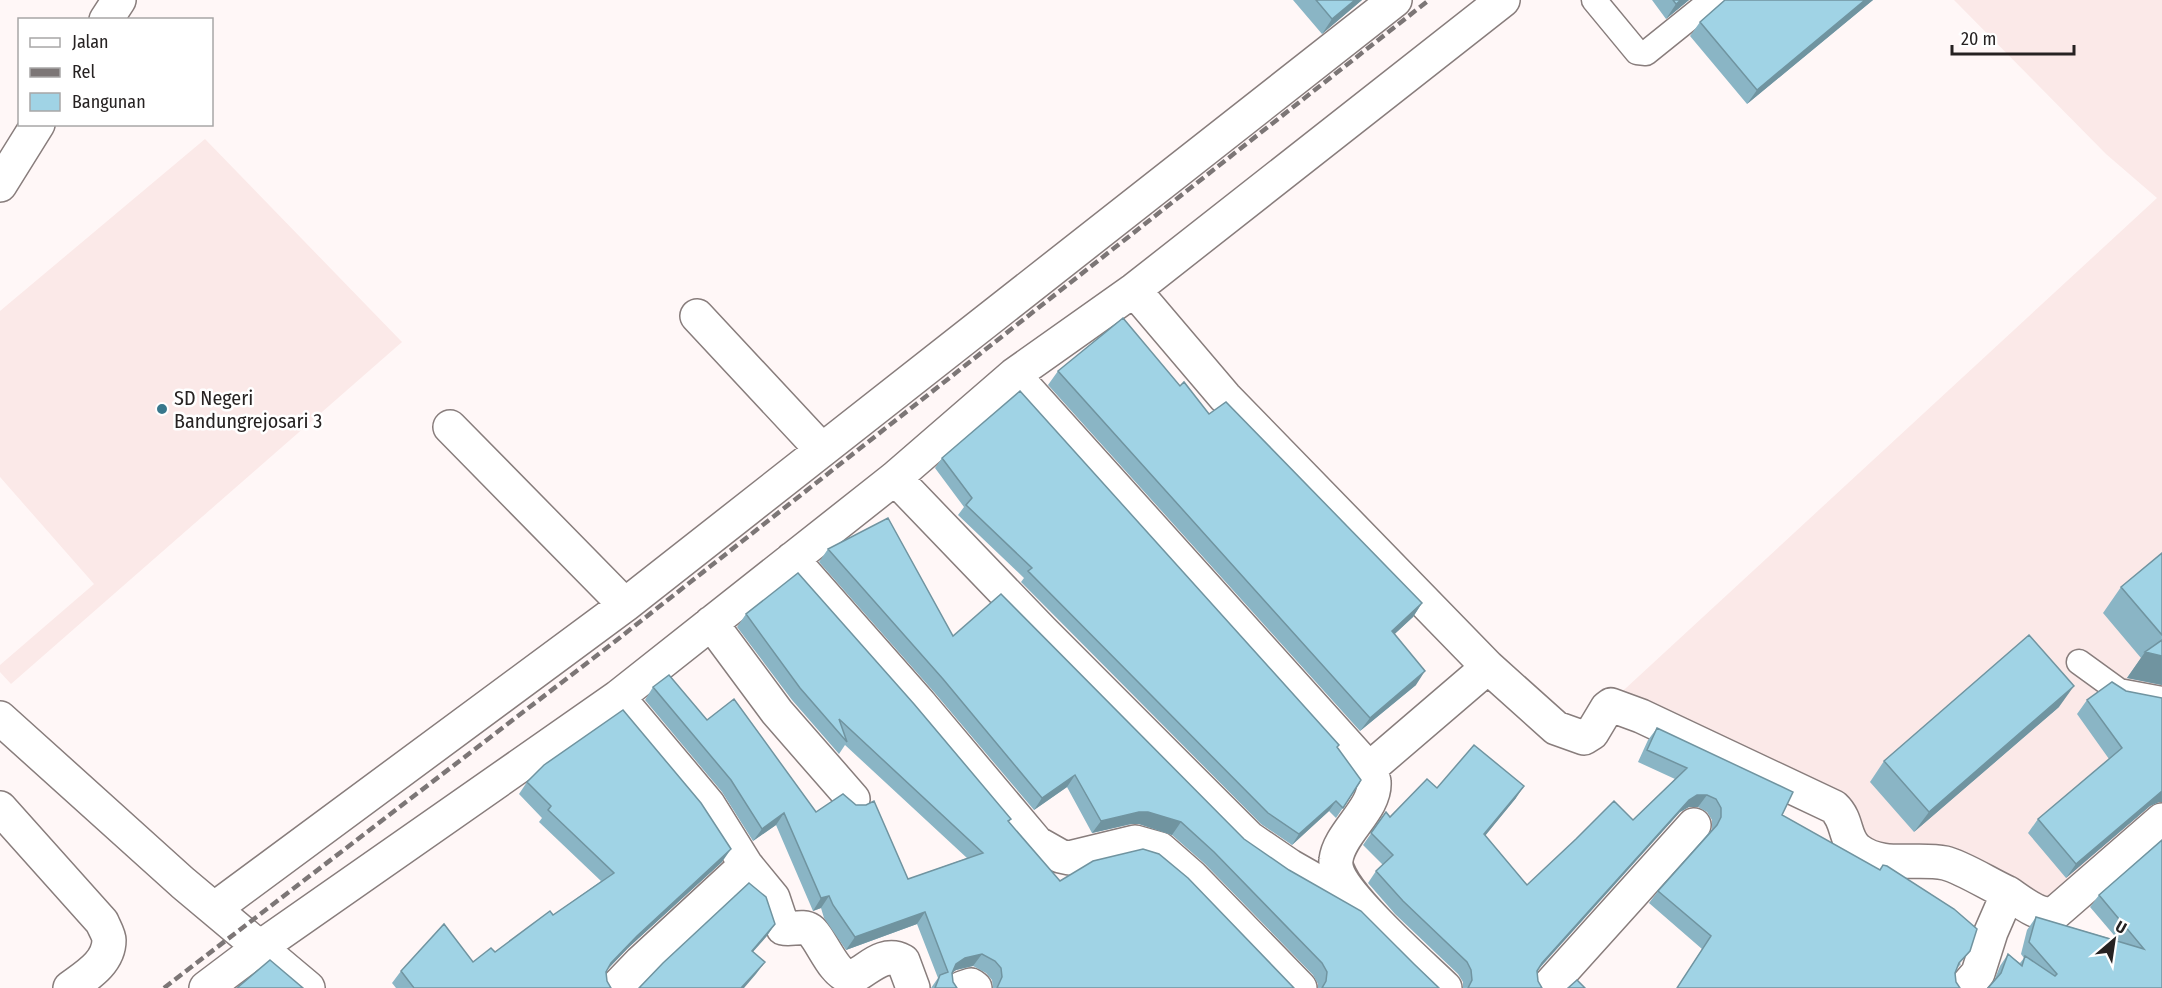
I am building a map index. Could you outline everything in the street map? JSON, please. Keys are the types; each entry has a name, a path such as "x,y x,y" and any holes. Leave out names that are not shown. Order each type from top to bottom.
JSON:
{"street":[{"path":"107,18 119,0"},
{"path":"214,909 625,605 1395,0"},
{"path":"206,988 259,948 618,697 895,478 1014,375 1134,290 1503,0"},
{"path":"0,185 37,126"},
{"path":"1134,290 1226,397 1488,667 1556,728 1584,738 1592,733 1611,705 1641,716 1834,807 1843,815 1849,839 1859,851 1882,861 1947,864 2048,915 2055,914 2162,820"},
{"path":"698,316 821,449"},
{"path":"1014,375 1370,769 1374,782 1370,800 1345,838 1335,861 1338,872 1362,907 1445,988"},
{"path":"450,428 625,605"},
{"path":"895,478 1042,631 1249,837 1290,866 1362,907"},
{"path":"792,559 1037,843 1060,856 1069,858 1135,842 1160,849 1192,877 1300,988"},
{"path":"711,623 777,712 853,799"},
{"path":"1370,769 1488,667"},
{"path":"618,697 708,804 746,865 773,898 783,928 807,928 812,932 825,954 846,976 851,976 880,959 903,961 913,988"},
{"path":"0,718 214,909 308,988"},
{"path":"0,808 102,922 106,931 109,940 105,956 97,968 70,988"},
{"path":"1547,988 1694,825"},
{"path":"616,988 746,865"},
{"path":"1965,988 1978,973 1990,932 2008,893"},
{"path":"962,988 971,984 975,988"}],"lane":[{"path":"1594,0 1636,52 1646,53 1712,0"},
{"path":"2079,662 2119,691 2162,699"}],"shaded area":[{"path":"1954,0 2162,0 2162,810 2047,908 1888,857 1839,802 1613,700 2157,198 2106,154"},
{"name":"SD Negeri Bandungrejosari 3","path":"205,139 402,342 11,684 0,672 0,665 94,584 0,477 0,311"}],"building":[{"path":"1316,0 1355,0 1332,19"},
{"path":"1725,0 1865,0 1757,90 1700,22"},
{"path":"1123,318 1180,386 1184,382 1209,414 1226,402 1422,603 1392,631 1425,671 1370,718 1058,371"},
{"path":"1020,391 1339,745 1337,747 1361,780 1343,808 1336,801 1299,834 1268,813 1028,571 1032,568 966,505 972,498 942,458"},
{"path":"888,518 953,636 1001,594 1244,839 1289,870 1361,911 1439,988 1322,988 1327,972 1322,963 1214,852 1181,822 1148,812 1101,821 1075,775 1042,798 943,679 828,549"},
{"path":"2162,553 2162,635 2121,587"},
{"path":"798,573 914,704 1011,819 1008,821 1060,881 1093,861 1143,849 1159,854 1188,878 1294,988 997,988 1002,977 1001,968 995,961 982,954 965,958 956,964 952,973 953,982 957,988 935,988 940,975 948,972 925,912 855,937 829,896 821,898 784,813 762,829 731,780 653,687 669,675 707,720 734,699 816,812 843,794 856,805 866,805 874,801 908,879 983,853 839,719 847,742 800,688 746,614"},
{"path":"2029,635 2074,686 1929,812 1884,761"},
{"path":"2162,640 2162,656 2145,652"},
{"path":"2112,682 2126,691 2162,698 2162,791 2076,864 2038,819 2122,748 2087,700"},
{"path":"623,710 701,803 731,849 611,963 606,972 611,988 414,988 401,971 444,924 473,962 491,948 495,952 550,911 553,915 614,873 548,810 551,806 527,782 544,765"},
{"path":"1657,728 1793,792 1782,815 1880,870 1883,865 1887,866 1954,909 1977,929 1970,951 1959,963 1955,973 1956,982 1960,988 1677,988 1711,936 1658,891 1717,825 1721,817 1721,808 1716,799 1707,795 1697,795 1689,800 1542,963 1537,971 1538,981 1542,988 1468,988 1472,980 1467,962 1403,901 1376,871 1393,855 1371,833 1386,812 1390,817 1427,779 1437,788 1474,745 1524,786 1484,834 1527,885 1614,801 1633,820 1687,768 1647,750"},
{"path":"2162,840 2162,988 1988,988 2001,973 2008,954 2022,966 2025,956 2055,976 2057,974 2029,942 2036,917 2144,949 2099,895"},
{"path":"749,883 766,897 775,924 752,951 765,962 741,988 639,988 663,963"},
{"path":"270,960 303,988 237,988"},
{"path":"1577,980 1585,988 1568,988"}],"railway":[{"path":"164,988 613,643 1429,0"}],"place":[{"name":"SD Negeri Bandungrejosari 3","path":"162,409"}]}
